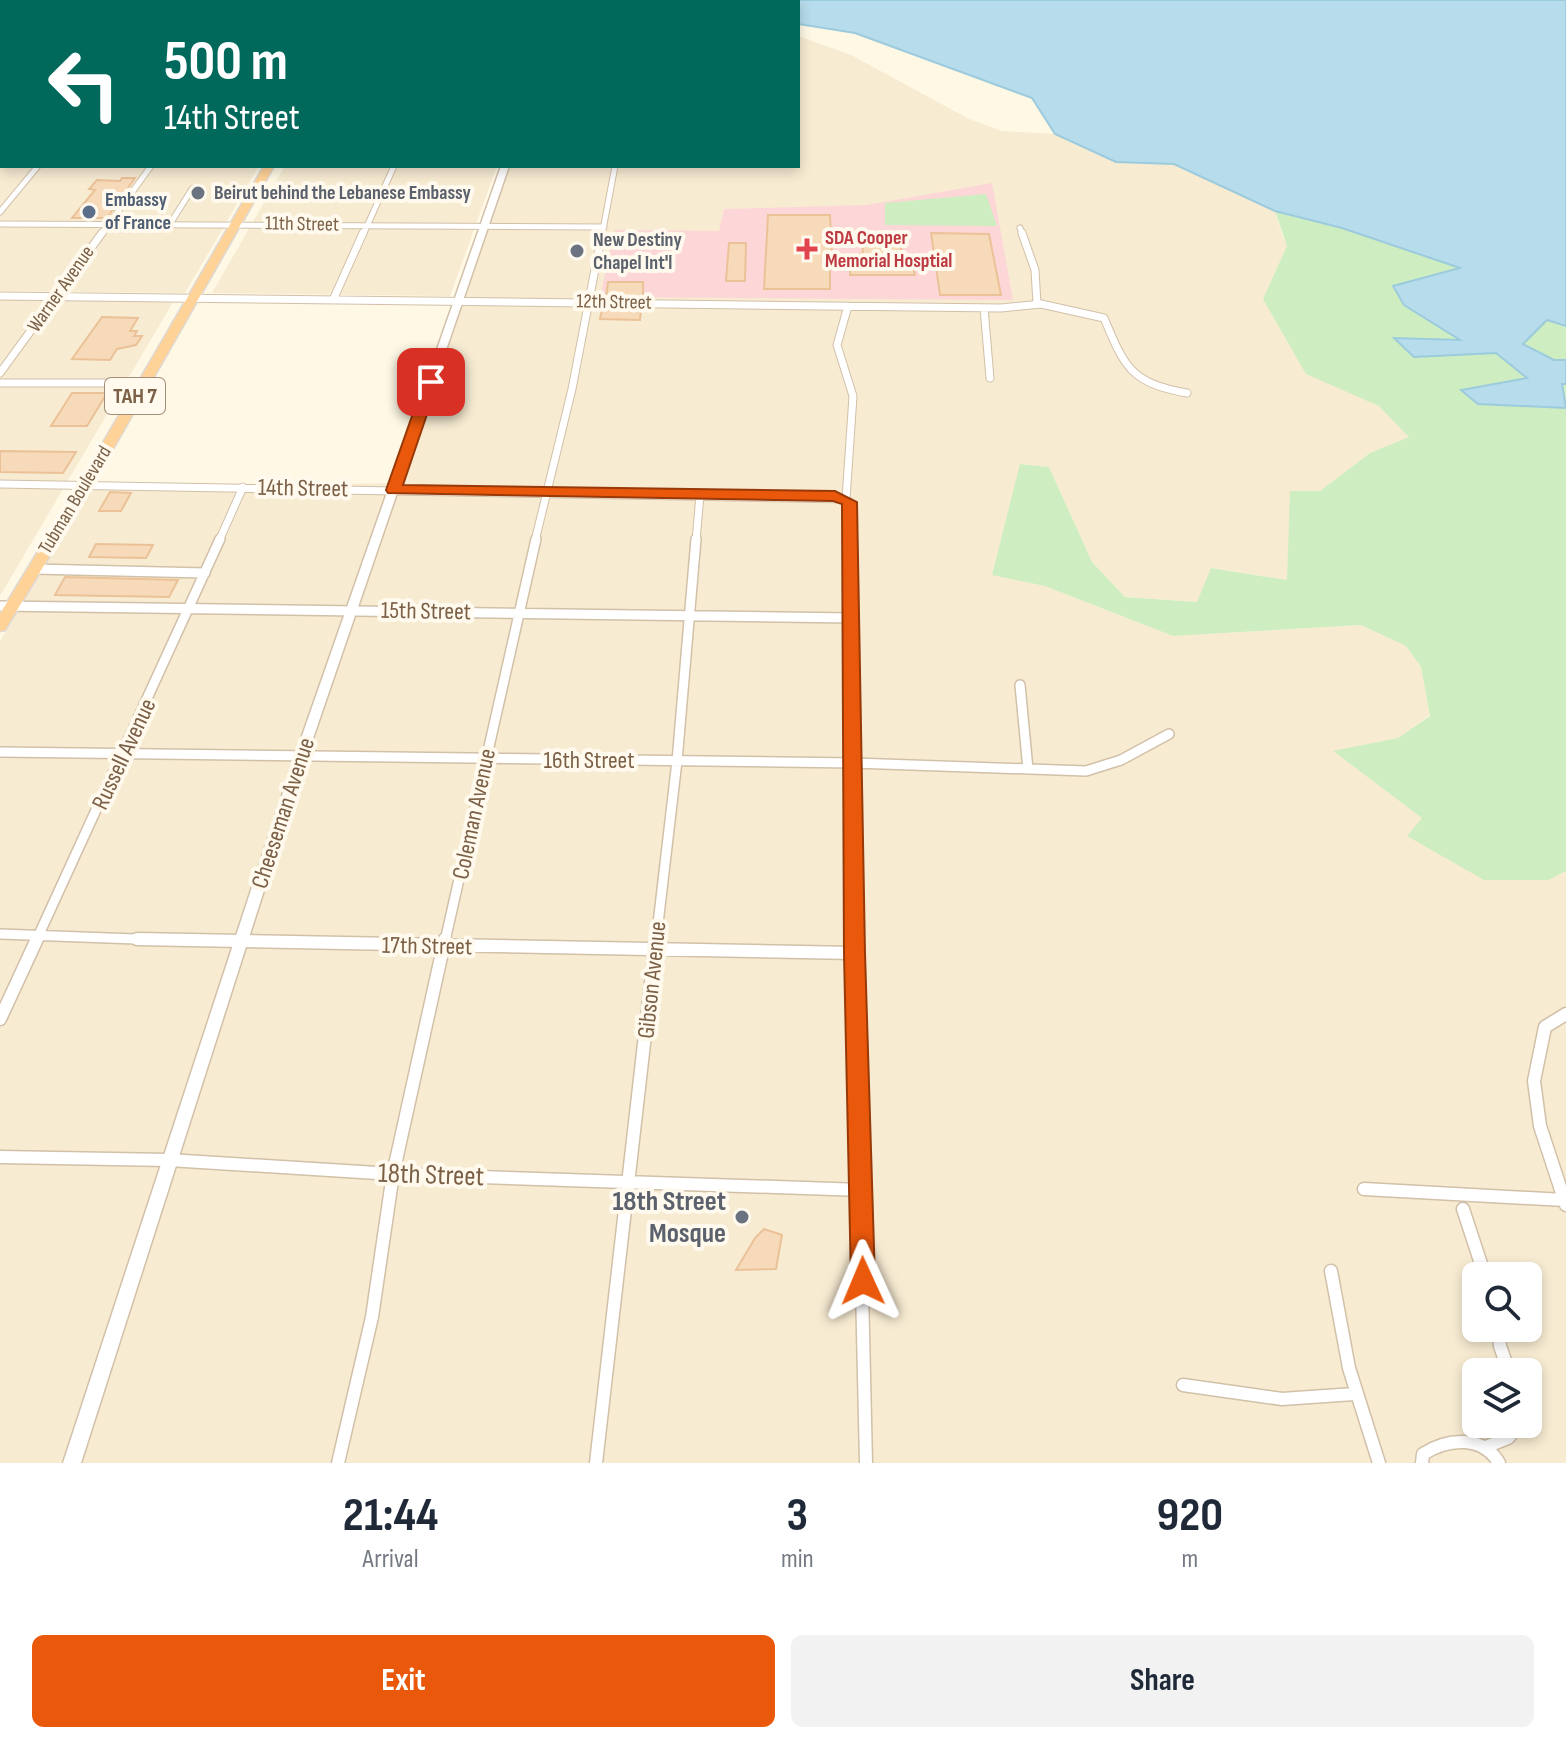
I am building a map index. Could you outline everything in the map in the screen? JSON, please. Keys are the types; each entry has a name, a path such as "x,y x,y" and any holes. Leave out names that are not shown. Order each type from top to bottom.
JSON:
{"highway":[{"name":"Tubman Boulevard","path":"0,626 6,606 34,569 86,484 268,168"}],"street":[{"path":"226,0 270,0"},
{"path":"0,212 36,168"},
{"name":"Warner Avenue","path":"0,373 149,168"},
{"path":"333,300 393,168"},
{"name":"Cheeseman Avenue","path":"72,1463 301,756 504,168"},
{"name":"Coleman Avenue","path":"338,1463 372,1317 393,1174 589,302 615,168"},
{"path":"170,224 192,189"},
{"name":"11th Street","path":"0,224 604,227"},
{"path":"1020,228 1035,270 1037,304"},
{"name":"12th Street","path":"0,296 984,308 1019,308 1037,304 1104,318 1122,361 1154,387 1187,393"},
{"path":"848,306 837,340 838,357 851,381 853,396 846,499 851,506 854,953 862,1190 866,1463"},
{"path":"984,308 990,378"},
{"path":"0,383 143,383"},
{"name":"14th Street","path":"0,484 547,491 846,499"},
{"name":"Russell Avenue","path":"0,1019 124,754 243,487"},
{"name":"Gibson Avenue","path":"596,1463 677,761 700,495"},
{"path":"34,569 205,573"},
{"name":"15th Street","path":"6,606 852,618"},
{"path":"1020,685 1028,769"},
{"name":"16th Street","path":"0,752 854,763 1086,771 1121,760 1169,734"},
{"name":"17th Street","path":"0,934 240,943 854,953"},
{"path":"1364,1189 1565,1203 1540,1126 1534,1081 1545,1027 1566,1014"},
{"name":"18th Street","path":"0,1157 169,1160 393,1174 862,1190"},
{"path":"1463,1209 1480,1262"},
{"path":"1331,1271 1341,1340 1354,1394 1379,1463"},
{"path":"1183,1385 1282,1399 1354,1394"},
{"path":"1488,1446 1508,1438"},
{"path":"1422,1463 1423,1454 1435,1444 1479,1443 1488,1446 1499,1463"}],"shaded area":[{"path":"800,37 851,55 969,119 1002,131 1055,134 1116,162 1174,164 1275,211 1282,235 1410,438 1370,453 1320,491 1287,580 1212,568 1198,602 1125,597 1092,562 1049,467 1021,464 992,574 1045,586 1173,636 1361,625 1406,646 1421,667 1430,715 1398,738 1334,752 1423,818 1407,836 1549,880 1566,871 1566,1463 0,1463 0,641 90,490 391,483 504,168 800,168"},
{"path":"0,168 258,168 185,293 0,291"},
{"path":"284,168 496,168 450,296 212,293"},
{"name":"SDA Cooper Memorial Hosptial","path":"992,183 1013,300 600,297 615,230 719,231 724,209 867,205"},
{"path":"0,299 173,302 0,596"}],"green space":[{"path":"986,194 997,226 885,225 885,203"},
{"path":"1275,211 1342,228 1462,268 1404,305 1462,340 1523,344 1547,320 1566,326 1566,871 1549,880 1484,880 1407,836 1422,818 1333,751 1398,738 1430,716 1421,667 1406,646 1361,625 1173,636 1045,586 992,575 1020,464 1049,467 1092,562 1125,597 1197,602 1211,568 1287,580 1290,491 1320,491 1370,453 1409,437 1379,406 1306,374 1263,299 1287,246"}],"water":[{"path":"800,0 1566,0 1566,326 1547,320 1523,344 1554,360 1566,360 1566,384 1562,384 1566,408 1478,404 1461,390 1527,378 1496,353 1414,357 1394,338 1460,340 1404,305 1393,286 1460,268 1342,228 1275,211 1174,164 1116,162 1055,134 1032,98 855,33 800,24"}],"building":[{"path":"122,178 135,178 107,218 72,218 95,190 89,189 97,180 120,181"},
{"path":"768,215 830,215 832,254 863,254 862,240 900,240 902,255 911,255 915,275 850,275 850,269 830,269 830,289 764,289"},
{"path":"931,233 989,234 1001,295 940,295"},
{"path":"729,243 746,243 745,281 726,281"},
{"path":"608,282 643,282 643,297 606,297"},
{"path":"602,310 641,310 640,320 600,319"},
{"path":"102,317 138,318 130,331 137,331 134,336 142,336 136,345 117,349 110,360 72,359"},
{"path":"72,393 107,393 87,426 51,426"},
{"path":"0,451 76,452 63,473 0,472"},
{"path":"110,492 131,493 121,511 99,511"},
{"path":"96,544 153,545 146,558 89,557"},
{"path":"65,577 178,580 169,597 55,595"},
{"path":"764,1229 782,1235 776,1269 736,1270 755,1238"}],"place":[{"name":"Beirut behind the Lebanese Embassy","path":"198,193"},
{"name":"Embassy of France","path":"89,212"},
{"name":"SDA Cooper Memorial Hosptial","path":"807,249"},
{"name":"New Destiny Chapel Int'l","path":"577,251"},
{"name":"18th Street Mosque","path":"742,1217"}],"route":[{"path":"431,382 393,490 835,496 846,499 851,506 854,953 863,1281"}]}
